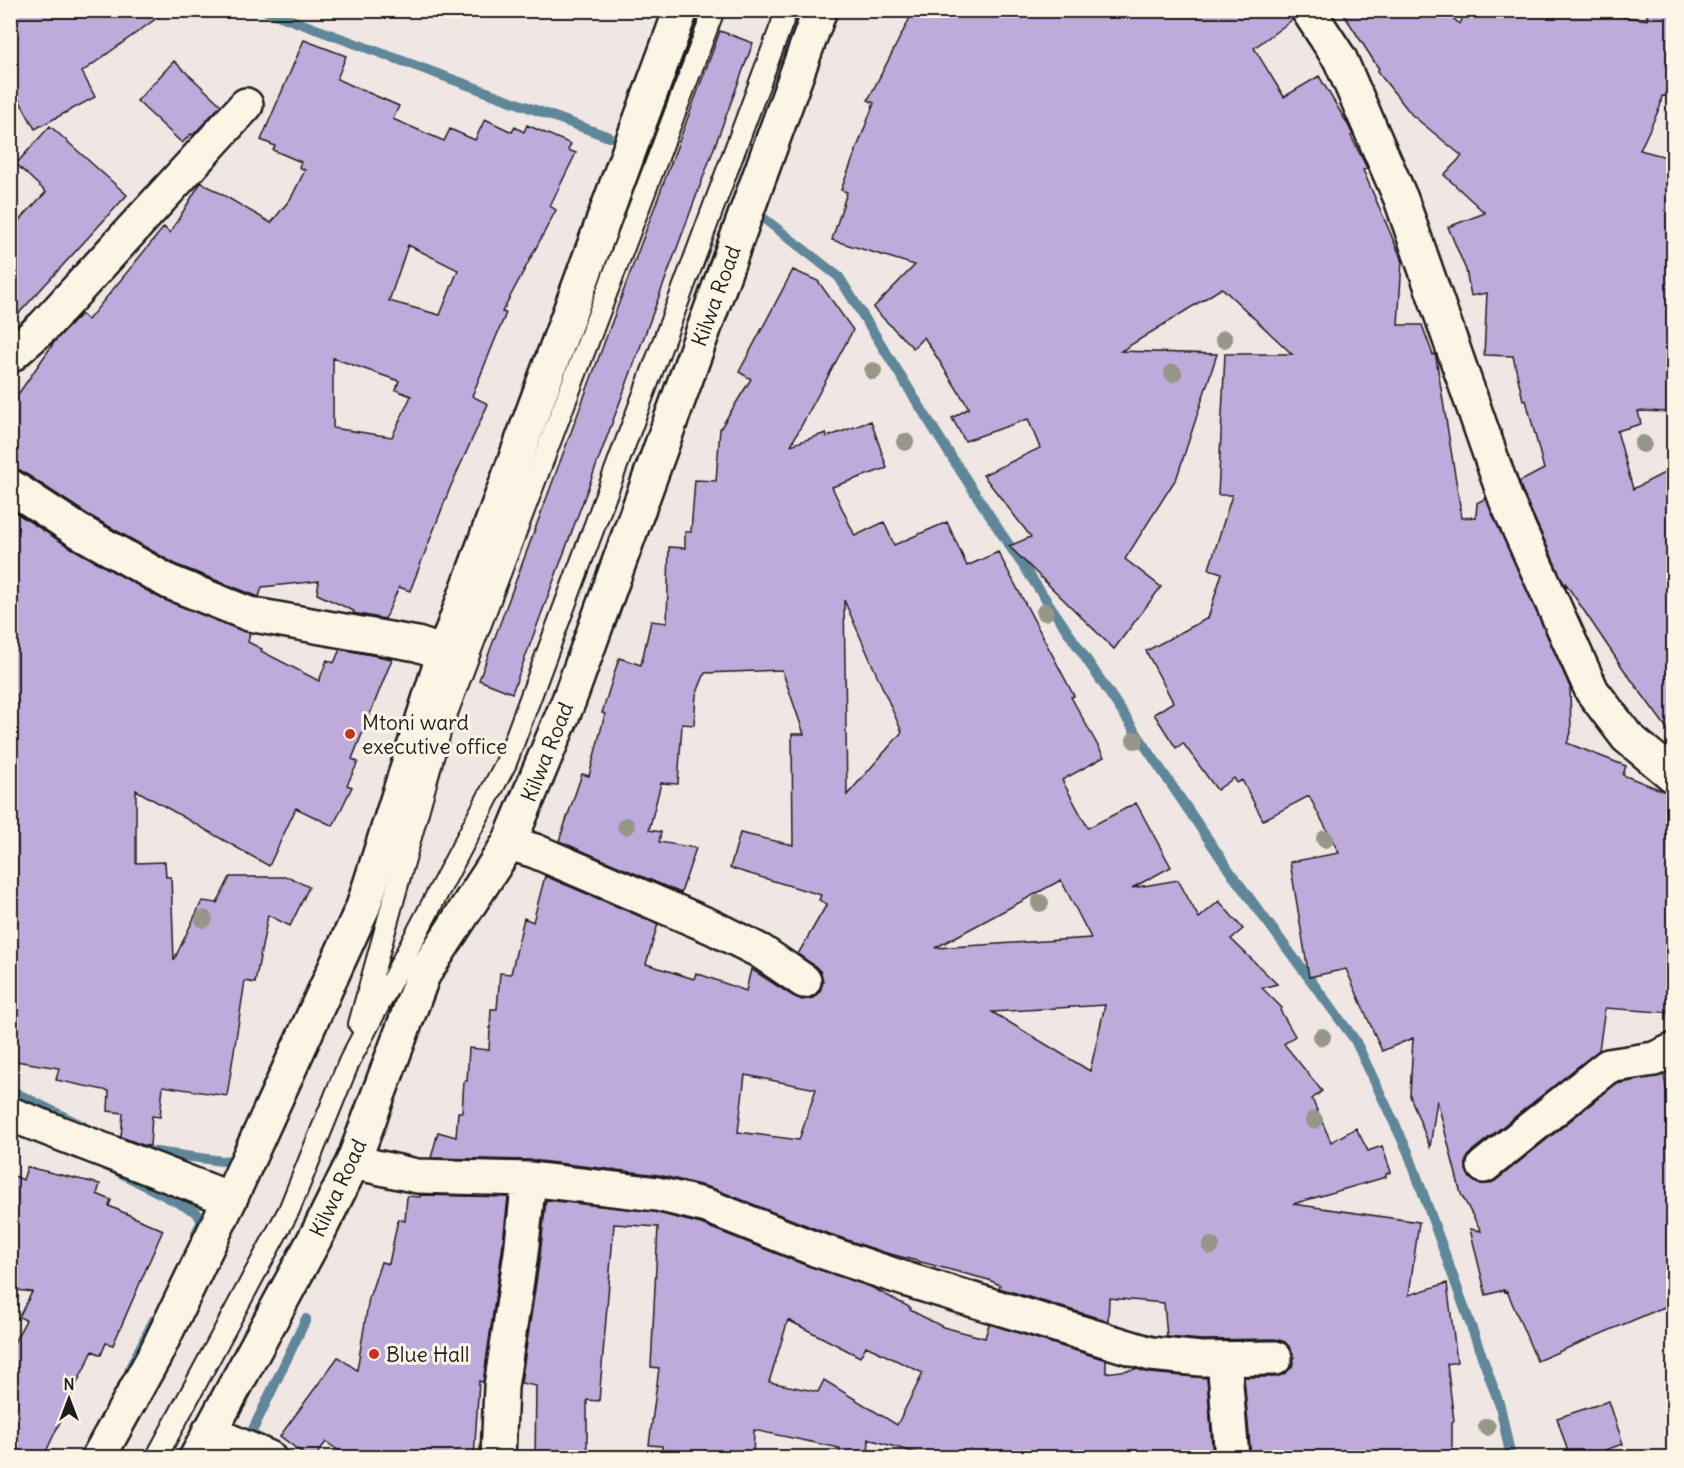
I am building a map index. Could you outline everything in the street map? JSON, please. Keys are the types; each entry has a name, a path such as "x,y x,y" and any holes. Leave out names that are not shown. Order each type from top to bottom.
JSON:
{"main road":[{"path":"98,1458 155,1355 230,1199 363,907 444,653 681,10"},
{"name":"Kilwa Road","path":"203,1445 319,1231 354,1160 423,975 509,843 568,699 820,10"},
{"path":"1308,10 1340,59 1401,199 1506,500 1592,691 1627,737 1674,776"},
{"path":"10,356 44,326 246,105"},
{"path":"10,486 77,530 169,582 249,614 417,644 444,653"},
{"path":"509,843 535,851 712,927 760,951 804,981"},
{"path":"1484,1166 1608,1066 1654,1059 1674,1050"},
{"path":"10,1114 230,1199"},
{"path":"354,1160 417,1176 529,1179 657,1194 707,1206 815,1250 1151,1354 1201,1359 1275,1358"},
{"path":"498,1458 501,1387 521,1253 529,1179"},
{"path":"1224,1359 1232,1458"},
{"path":"203,1445 269,1458"}],"lane":[{"path":"349,1062 441,729 714,10"},
{"path":"156,1458 289,1210 349,1062 506,763 787,10"}],"building":[{"path":"29,10 168,10 82,72 95,97 35,129 10,83 10,78 15,76 10,57 10,15"},
{"path":"914,10 1289,10 1292,20 1254,48 1284,97 1319,76 1353,135 1351,136 1367,168 1363,170 1402,260 1398,325 1422,325 1433,355 1435,354 1462,518 1476,517 1477,503 1486,498 1570,687 1571,733 1567,743 1626,766 1623,775 1674,795 1674,1013 1605,1008 1599,1050 1472,1151 1466,1160 1466,1169 1470,1178 1478,1184 1495,1181 1616,1084 1664,1075 1674,1136 1674,1303 1537,1361 1507,1291 1486,1295 1470,1229 1481,1231 1461,1194 1437,1100 1430,1147 1410,1096 1413,1038 1382,1051 1346,969 1309,977 1290,862 1339,853 1309,796 1263,820 1242,780 1237,783 1234,778 1217,790 1183,743 1176,748 1154,714 1173,702 1146,651 1208,618 1222,573 1209,569 1232,495 1218,495 1225,354 1292,354 1222,288 1121,351 1217,354 1177,477 1125,559 1161,587 1114,649 1009,546 1031,537 983,475 1040,448 1028,419 965,441 952,418 969,408 924,337 913,348 873,308 915,265 832,240 847,192 841,190 874,103 868,100"},
{"path":"1341,10 1442,10 1460,24 1466,10 1571,10 1647,20 1647,10 1674,10 1674,97 1662,96 1660,107 1640,150 1674,159 1674,412 1638,411 1641,424 1617,431 1633,489 1674,468 1674,738 1622,667 1566,584 1566,588 1523,493 1519,482 1544,469 1526,400 1523,400 1513,356 1484,355 1487,293 1471,296 1466,270 1448,227 1485,213 1444,175 1462,156 1412,115 1377,71 1379,69"},
{"path":"720,31 753,43 512,693 479,680"},
{"path":"304,40 346,56 337,79 399,106 393,119 444,141 450,129 475,140 485,119 512,132 515,127 524,132 527,125 571,144 568,150 576,153 550,206 556,210 502,312 506,313 472,396 488,404 450,488 410,591 399,587 385,619 353,613 354,611 317,594 319,581 262,587 259,597 177,565 87,514 20,470 10,467 10,406 55,341 81,314 88,320 164,227 170,233 201,182 271,223 291,198 305,170 299,167 301,162 273,150 275,146 261,140","holes":["408,245 458,270 440,315 389,301","333,358 399,381 396,390 411,396 392,437 333,428"]},
{"path":"174,61 221,105 193,135 191,134 182,143 137,101"},
{"path":"50,126 127,195 10,323 10,230 46,192 16,164"},
{"path":"793,270 818,281 853,330 791,445 826,433 827,437 871,421 887,468 832,487 855,536 884,522 894,545 947,522 967,566 998,552 1104,757 1062,780 1088,828 1136,803 1171,867 1132,888 1178,880 1199,918 1219,901 1243,929 1231,939 1277,984 1262,988 1282,1008 1280,1010 1295,1036 1284,1044 1322,1091 1312,1099 1331,1142 1356,1128 1368,1151 1382,1146 1391,1172 1386,1174 1386,1177 1293,1204 1419,1222 1409,1295 1447,1283 1457,1362 1447,1364 1454,1421 1452,1422 1452,1458 1251,1458 1244,1377 1275,1377 1284,1374 1292,1367 1294,1357 1291,1349 1285,1342 1275,1339 1202,1340 1167,1337 1164,1303 1109,1298 1108,1321 999,1288 1000,1285 989,1280 883,1252 821,1231 712,1188 659,1175 531,1160 431,1158 438,1132 456,1137 458,1112 462,1112 464,1081 467,1081 469,1048 489,1050 491,1009 497,1009 500,973 511,974 524,918 533,922 545,876 658,924 646,964 694,979 696,973 746,991 751,969 802,1000 813,998 820,991 823,982 821,972 798,954 827,904 819,900 821,895 730,868 740,833 793,845 792,734 804,734 782,670 705,673 696,695 694,725 682,724 678,784 661,783 649,830 661,832 659,842 696,848 681,893 559,841 582,774 589,776 605,714 602,713 619,658 641,665 651,621 667,623 669,547 685,548 685,532 691,532 695,480 716,481 720,429 751,379 739,372","holes":["844,600 902,732 847,795","1061,880 1091,938 935,948","1105,1005 1090,1071 992,1012","745,1075 816,1089 799,1140 738,1132"]},
{"path":"10,509 68,546 160,598 250,633 248,642 319,681 327,660 334,663 340,649 392,659 352,759 358,762 347,785 352,787 333,826 296,808 269,866 136,790 136,863 165,862 166,877 171,877 174,960 202,901 217,903 230,877 289,877 309,887 290,926 268,915 255,983 245,981 227,1096 163,1086 160,1117 152,1116 150,1146 121,1137 123,1113 108,1111 109,1091 56,1080 59,1068 10,1060"},
{"path":"27,1167 100,1184 97,1194 111,1200 109,1206 163,1230 113,1345 106,1343 101,1355 93,1351 43,1458 10,1458 10,1350 26,1320 19,1317 32,1292 10,1289 10,1174 23,1180"},
{"path":"420,1195 508,1197 484,1376 483,1382 479,1381 474,1458 350,1458 326,1442 314,1458 309,1458 280,1436 338,1357 357,1370 369,1298 381,1262 389,1264 398,1219 405,1221 407,1196 420,1197"},
{"path":"546,1200 654,1212 701,1224 808,1266 871,1287 943,1327 985,1338 989,1324 1106,1360 1106,1373 1137,1369 1149,1373 1207,1378 1213,1458 932,1458 869,1439 868,1458 839,1458 840,1448 754,1430 753,1458 662,1458 662,1446 649,1445 659,1368 651,1367 658,1227 614,1224 599,1401 587,1400 587,1458 535,1458 536,1386 521,1383","holes":["788,1320 860,1357 866,1346 923,1373 897,1425 824,1380 818,1392 769,1382"]},
{"path":"1609,1401 1623,1444 1581,1458 1570,1458 1557,1418"}],"waterway":[{"path":"264,10 609,137"},
{"path":"762,217 839,277 1001,533 1231,873 1355,1040 1408,1152 1500,1406 1511,1458"},
{"path":"10,1090 83,1126"},
{"path":"141,1150 222,1161 239,1159"},
{"path":"119,1172 196,1212 202,1221 196,1233"},
{"path":"245,1446 306,1319"},
{"path":"130,1368 154,1320"},
{"path":"80,1458 91,1443"}],"place":[{"name":"Mtoni ward executive office","path":"350,734"},
{"name":"Blue Hall","path":"374,1354"}]}
